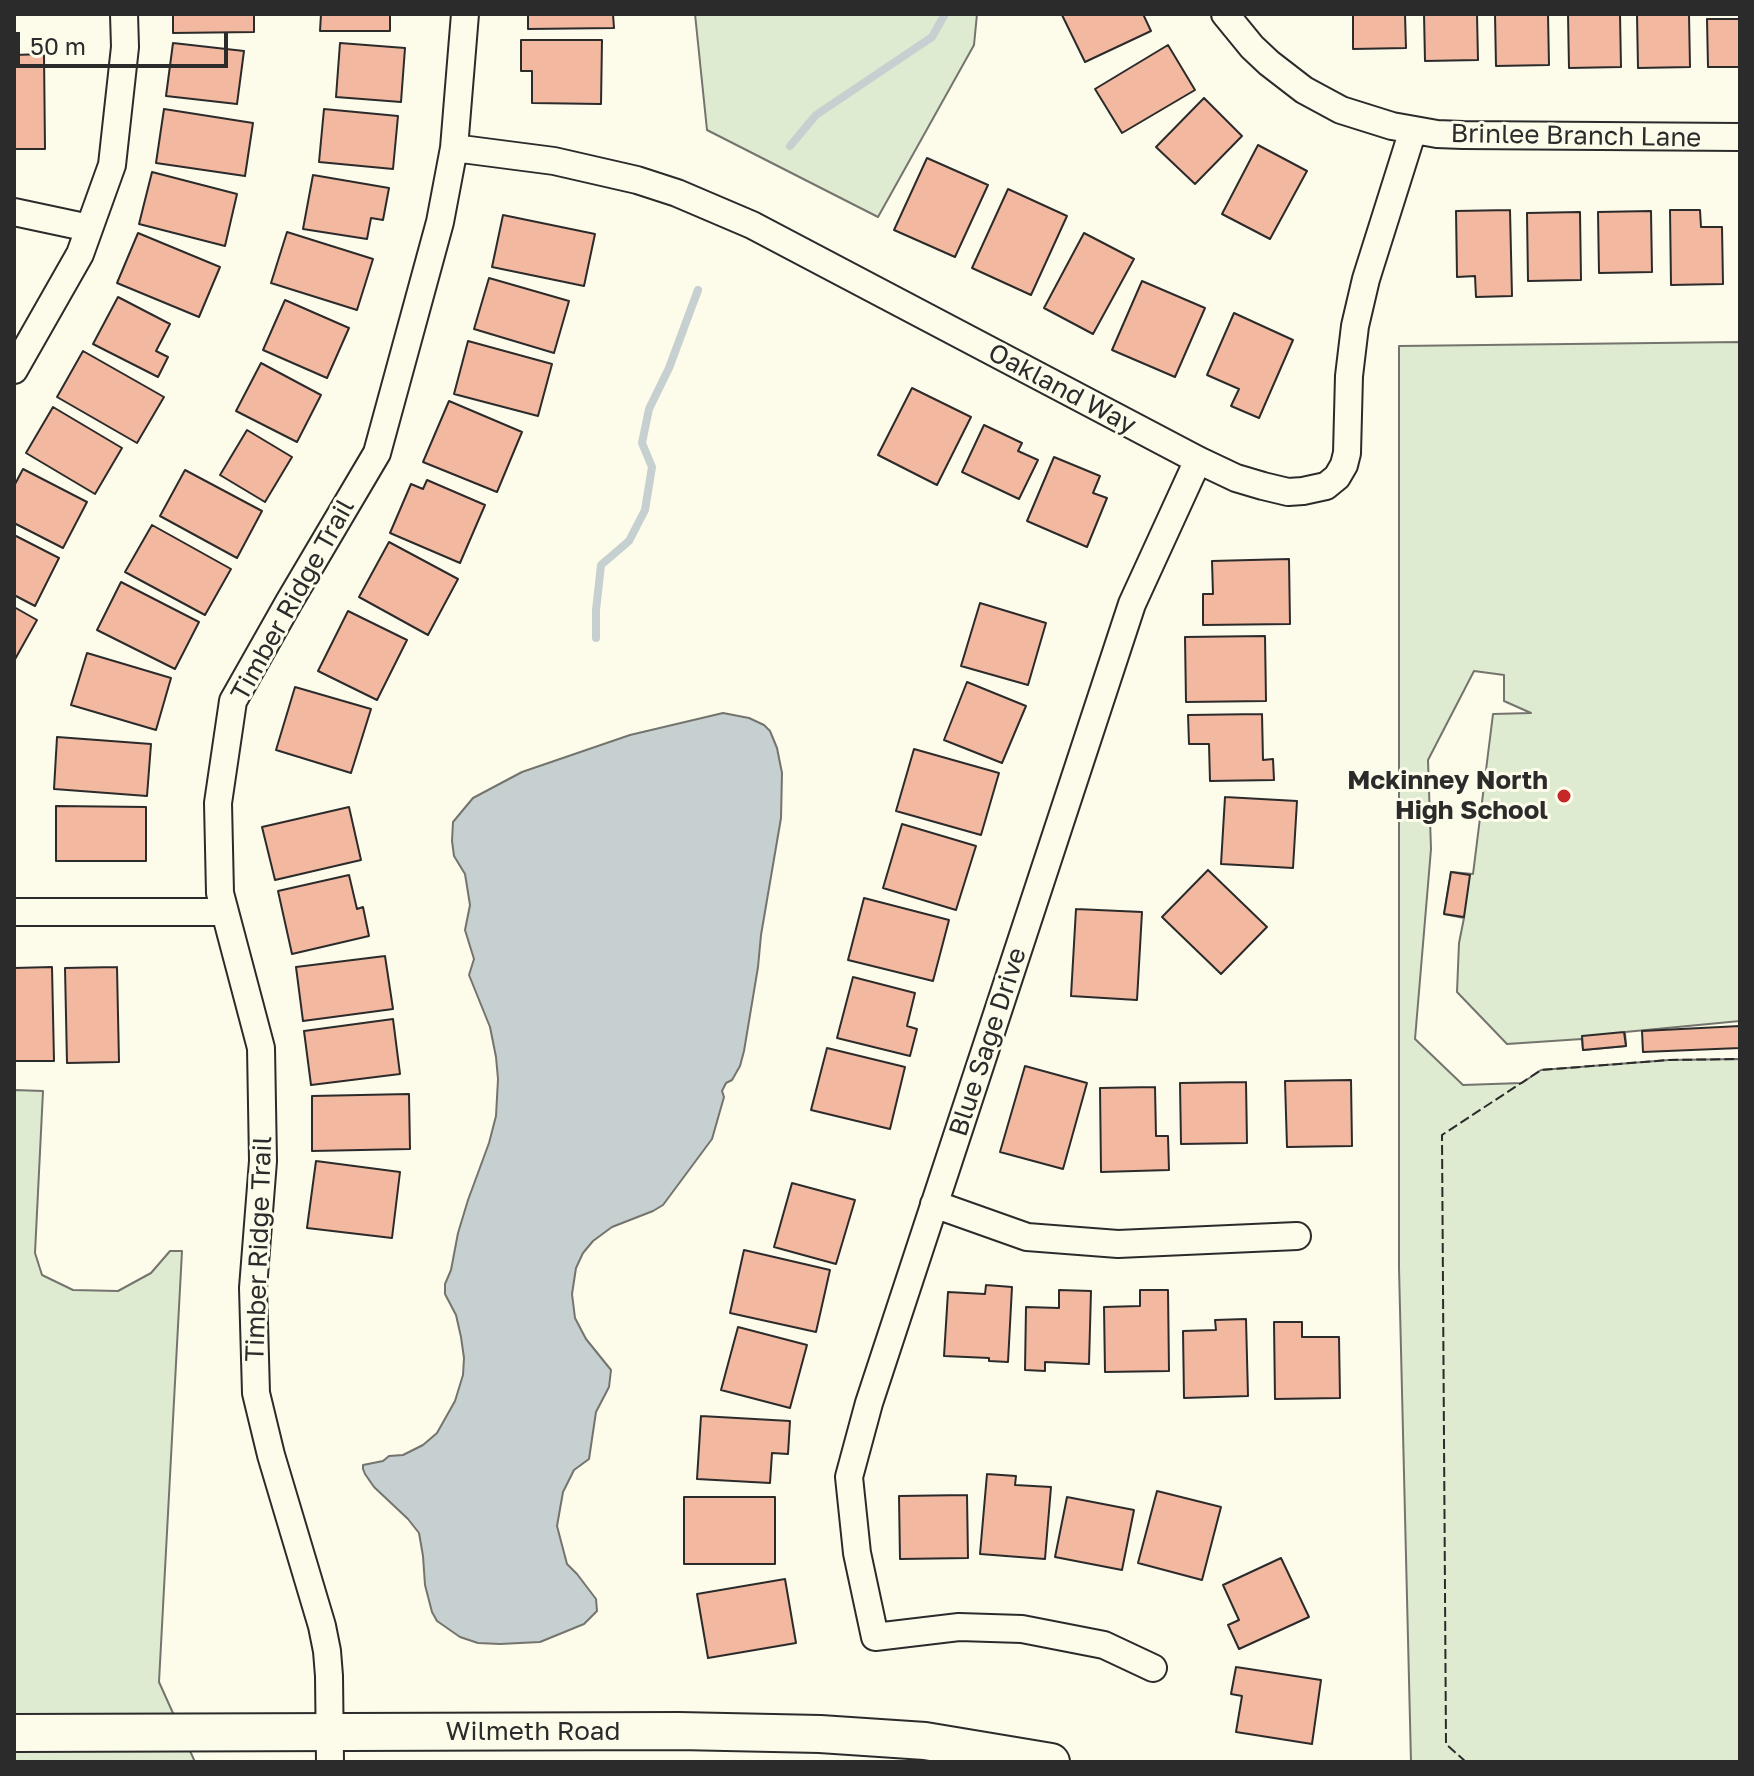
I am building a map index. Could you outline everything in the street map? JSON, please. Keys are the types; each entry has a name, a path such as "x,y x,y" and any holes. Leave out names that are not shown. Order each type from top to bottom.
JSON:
{"main road":[{"name":"Wilmeth Road","path":"14,1733 330,1748 679,1731 820,1734 925,1741 1051,1762"}],"street":[{"path":"14,370 80,254 112,165 125,47 124,14"},
{"name":"Timber Ridge Trail","path":"330,1748 329,1676 322,1626 271,1455 256,1393 253,1288 263,1161 261,1048 220,893 218,803 233,701 377,453 440,222 454,148 465,14"},
{"name":"Brinlee Branch Lane","path":"1225,14 1252,47 1304,90 1367,120 1437,134 1740,137"},
{"name":"Oakland Way","path":"454,148 554,161 595,170 650,184 712,208 752,225 1198,460 1236,478 1288,492 1326,486 1337,477 1344,465 1349,376 1357,313 1413,130"},
{"path":"14,212 89,228"},
{"name":"Blue Sage Drive","path":"1153,1668 1104,1645 1022,1629 959,1627 875,1637 857,1553 849,1477 869,1403 1132,604 1198,460"},
{"path":"14,912 225,912"},
{"path":"934,1204 1027,1237 1118,1244 1297,1236"}],"green space":[{"path":"695,14 977,14 974,45 878,217 707,130"},
{"name":"Mckinney North High School","path":"1740,342 1740,1021 1625,1032 1626,1046 1583,1050 1582,1039 1507,1044 1457,992 1459,943 1464,918 1444,914 1451,872 1473,874 1493,714 1531,713 1504,701 1504,675 1474,671 1428,760 1431,849 1415,1039 1463,1085 1522,1083 1541,1070 1669,1060 1740,1059 1740,1762 1411,1762 1399,1268 1399,346"},
{"path":"14,1090 43,1091 35,1253 42,1275 73,1290 118,1291 151,1273 170,1251 182,1251 159,1682 195,1762 14,1762"}],"shaded area":[{"path":"723,713 749,718 770,731 782,773 781,818 744,1051 740,1066 722,1091 724,1097 712,1139 663,1205 612,1227 593,1241 576,1268 572,1294 575,1318 586,1339 611,1370 609,1387 596,1412 589,1459 574,1470 563,1492 557,1526 567,1564 596,1599 597,1611 584,1624 540,1642 478,1643 460,1637 437,1621 425,1585 419,1533 374,1487 363,1469 363,1465 383,1461 389,1456 403,1455 423,1445 437,1433 455,1401 463,1375 461,1337 456,1315 445,1294 445,1284 496,1116 498,1079 490,1027 469,975 474,959 465,930 470,905 465,874 454,856 453,822 473,798 522,772 630,735"}],"building":[{"path":"173,14 254,14 254,32 173,33"},
{"path":"321,14 390,14 390,31 320,31"},
{"path":"528,14 613,14 614,28 528,29"},
{"path":"1143,14 1151,31 1085,62 1062,15"},
{"path":"1353,14 1405,14 1406,48 1353,49"},
{"path":"1424,14 1477,14 1478,60 1425,61"},
{"path":"1495,14 1548,14 1549,65 1496,66"},
{"path":"1568,14 1620,14 1621,67 1569,68"},
{"path":"1637,14 1689,14 1690,67 1638,68"},
{"path":"1707,19 1740,19 1740,67 1708,67"},
{"path":"521,40 602,40 601,104 532,103 532,71 521,71"},
{"path":"173,43 244,51 237,104 166,96"},
{"path":"340,43 405,48 401,102 336,97"},
{"path":"1168,45 1195,90 1122,133 1095,89"},
{"path":"44,54 45,149 14,149 14,55"},
{"path":"1204,98 1242,136 1195,184 1156,147"},
{"path":"164,109 253,123 245,176 156,163"},
{"path":"324,109 398,116 393,169 319,162"},
{"path":"1258,145 1307,171 1270,239 1222,214"},
{"path":"927,158 988,185 955,257 894,230"},
{"path":"152,172 237,194 225,246 139,224"},
{"path":"313,175 389,188 383,220 371,218 367,239 303,229"},
{"path":"1008,189 1067,216 1031,295 972,268"},
{"path":"1510,210 1512,296 1476,297 1475,276 1457,277 1456,211"},
{"path":"1670,210 1700,210 1701,227 1722,227 1723,284 1671,285"},
{"path":"1651,211 1652,272 1599,273 1598,212"},
{"path":"1580,212 1581,280 1528,281 1527,213"},
{"path":"503,215 595,234 584,286 492,267"},
{"path":"287,232 373,259 357,310 271,283"},
{"path":"138,233 220,267 199,317 117,283"},
{"path":"1084,233 1134,259 1093,334 1044,308"},
{"path":"489,278 569,301 554,353 474,329"},
{"path":"1142,281 1205,308 1175,377 1112,350"},
{"path":"118,297 170,324 156,351 168,357 158,377 93,344"},
{"path":"285,300 349,328 327,378 263,350"},
{"path":"1234,313 1293,340 1259,418 1231,406 1239,389 1207,375"},
{"path":"468,341 552,364 538,416 454,394"},
{"path":"83,351 164,397 137,443 57,397"},
{"path":"261,363 321,395 297,442 236,411"},
{"path":"912,388 971,417 937,485 878,455"},
{"path":"449,401 522,432 497,492 423,462"},
{"path":"53,407 122,448 95,494 26,453"},
{"path":"984,425 1022,443 1018,451 1038,460 1019,499 962,472"},
{"path":"247,430 292,457 265,502 220,475"},
{"path":"1054,457 1100,476 1093,493 1107,498 1087,547 1027,521"},
{"path":"23,469 87,502 63,548 14,523 14,486"},
{"path":"185,470 262,511 237,558 160,516"},
{"path":"427,480 485,505 460,563 390,533 411,484 423,489"},
{"path":"152,525 231,569 205,615 125,572"},
{"path":"14,535 59,558 35,606 14,595"},
{"path":"389,542 458,579 428,635 359,597"},
{"path":"1289,559 1290,624 1203,625 1203,594 1213,594 1212,561"},
{"path":"121,582 199,622 175,669 97,630"},
{"path":"980,603 1046,623 1028,685 961,666"},
{"path":"14,607 37,620 14,661"},
{"path":"348,611 407,640 377,700 318,671"},
{"path":"1265,636 1266,701 1186,702 1185,637"},
{"path":"87,653 171,678 156,730 71,705"},
{"path":"967,682 1026,706 1002,763 944,740"},
{"path":"295,687 371,709 351,773 276,750"},
{"path":"1262,714 1263,760 1273,759 1274,780 1210,781 1209,744 1189,744 1188,715"},
{"path":"57,737 151,744 147,796 54,789"},
{"path":"914,749 999,773 981,835 896,811"},
{"path":"1225,797 1297,801 1293,868 1221,864"},
{"path":"56,806 146,807 146,861 56,861"},
{"path":"349,807 361,860 275,880 262,827"},
{"path":"902,824 976,846 956,910 883,888"},
{"path":"1208,870 1267,927 1221,974 1162,917"},
{"path":"1451,872 1470,875 1464,917 1444,914"},
{"path":"349,875 357,909 363,907 369,936 292,954 278,891"},
{"path":"864,898 949,920 933,981 848,960"},
{"path":"1076,909 1142,912 1137,1000 1071,996"},
{"path":"385,956 393,1009 303,1021 296,967"},
{"path":"52,967 54,1061 14,1061 14,968"},
{"path":"117,967 119,1062 67,1063 65,968"},
{"path":"853,977 915,993 907,1026 917,1029 910,1056 837,1038"},
{"path":"393,1019 400,1074 311,1085 304,1031"},
{"path":"1740,1026 1740,1048 1643,1052 1642,1031"},
{"path":"1624,1032 1626,1046 1583,1050 1582,1036"},
{"path":"827,1048 905,1067 890,1129 811,1110"},
{"path":"1025,1066 1087,1083 1063,1169 1000,1152"},
{"path":"1351,1080 1352,1146 1287,1147 1285,1081"},
{"path":"1246,1082 1247,1143 1181,1144 1180,1083"},
{"path":"1155,1087 1156,1136 1168,1136 1169,1170 1101,1172 1100,1088"},
{"path":"409,1094 410,1149 312,1151 312,1096"},
{"path":"316,1161 400,1172 392,1238 307,1228"},
{"path":"792,1183 855,1200 836,1264 774,1247"},
{"path":"744,1250 830,1270 816,1332 730,1313"},
{"path":"986,1285 1012,1287 1008,1362 944,1356 948,1292 985,1294"},
{"path":"1059,1290 1091,1291 1089,1364 1045,1362 1045,1371 1025,1370 1026,1307 1059,1308"},
{"path":"1140,1290 1168,1290 1169,1371 1105,1372 1104,1307 1140,1306"},
{"path":"1246,1319 1248,1396 1184,1398 1183,1331 1216,1330 1215,1320"},
{"path":"1274,1322 1302,1322 1302,1337 1339,1337 1340,1398 1275,1399"},
{"path":"738,1327 807,1345 790,1408 721,1390"},
{"path":"701,1416 790,1421 788,1454 772,1453 770,1483 697,1479"},
{"path":"987,1474 1016,1476 1015,1485 1051,1487 1045,1559 980,1554"},
{"path":"1157,1491 1221,1507 1202,1580 1138,1563"},
{"path":"967,1495 968,1558 900,1559 899,1496"},
{"path":"684,1497 775,1497 775,1564 684,1564"},
{"path":"1067,1497 1134,1510 1122,1570 1055,1557"},
{"path":"1281,1558 1309,1617 1239,1649 1228,1625 1239,1620 1223,1585"},
{"path":"785,1579 796,1643 708,1658 697,1594"},
{"path":"1236,1667 1321,1680 1312,1744 1236,1732 1242,1696 1231,1694"}],"waterway":[{"path":"790,146 816,115 932,37 945,14"},
{"path":"596,638 601,565 629,541 645,510 652,467 642,443 649,409 669,368 698,290"}],"fence":[{"path":"1466,1762 1446,1744 1442,1135 1541,1070 1669,1060 1740,1059"}],"place":[{"name":"Mckinney North High School","path":"1564,796"}]}
